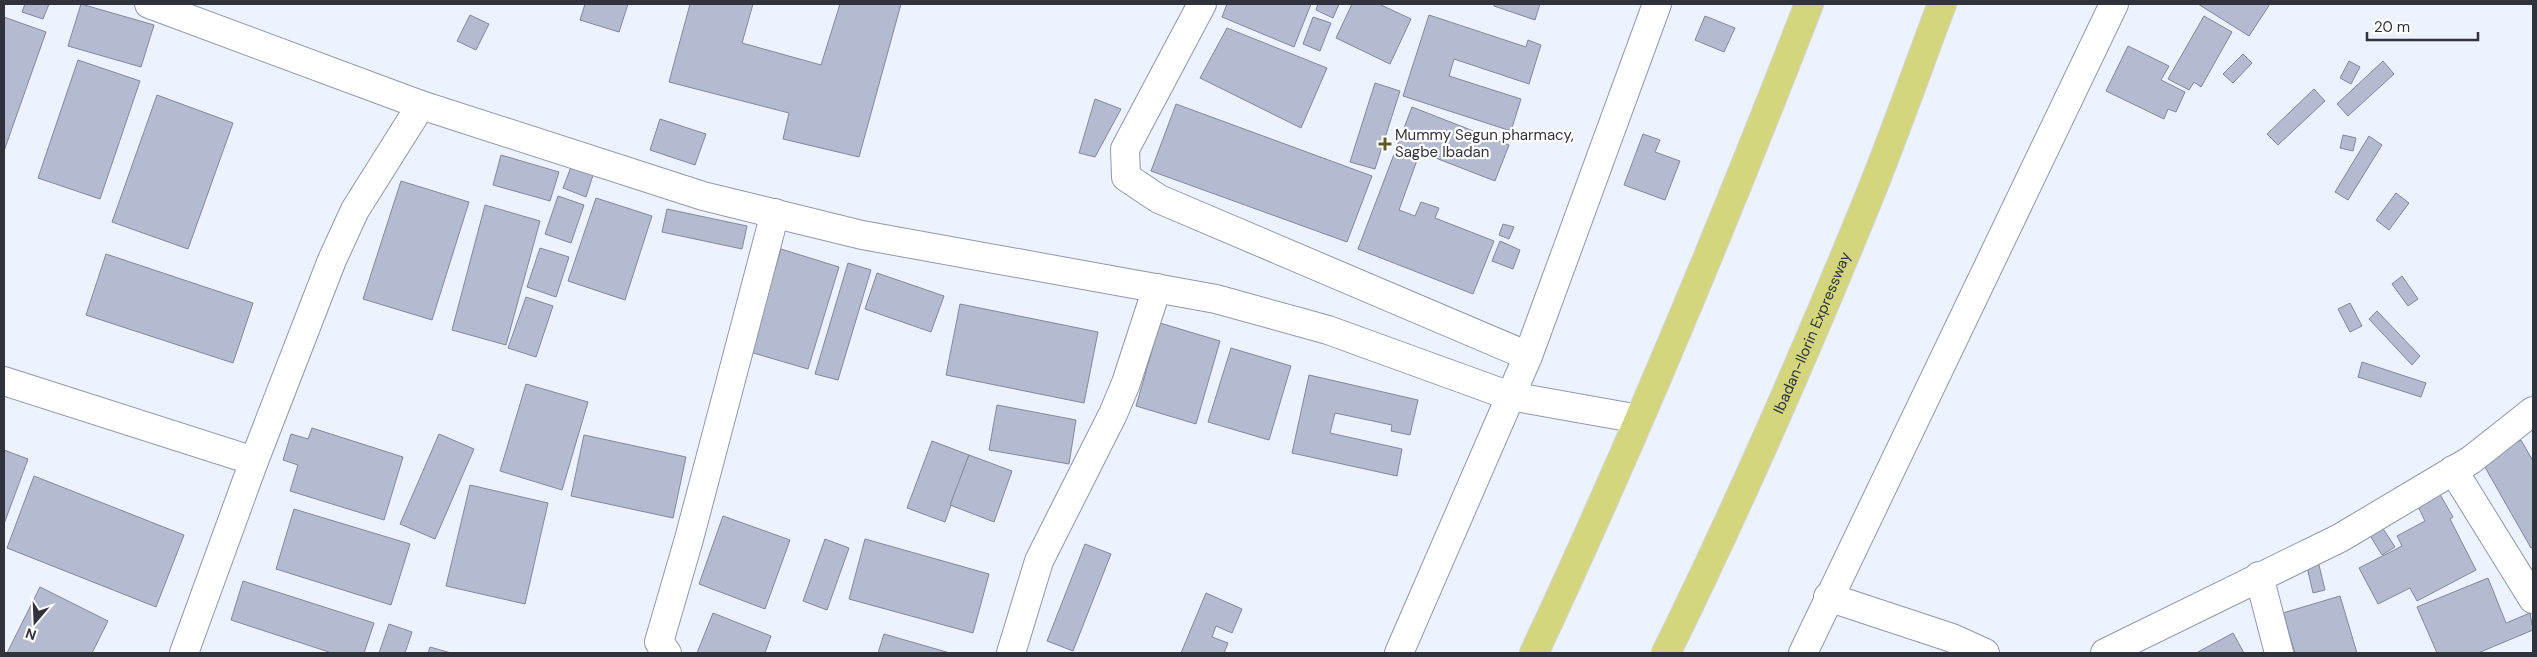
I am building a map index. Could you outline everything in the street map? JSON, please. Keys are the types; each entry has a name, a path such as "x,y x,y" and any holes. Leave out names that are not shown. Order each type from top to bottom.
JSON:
{"highway":[{"path":"1534,653 1596,520 1639,419 1749,159 1809,4"},
{"name":"Ibadan-Ilorin Expressway","path":"1666,653 1704,578 1782,405 1868,200 1942,4"}],"street":[{"path":"149,4 421,105 703,196 862,235 1216,299 1328,330 1510,396 1639,419"},
{"path":"1202,4 1125,149 1126,176 1159,199 1528,356"},
{"path":"1399,653 1528,356 1657,4"},
{"path":"1803,653 1828,597 2114,4"},
{"path":"184,653 254,461 332,260 351,219 421,105"},
{"path":"667,653 659,642 689,539 775,214"},
{"path":"1011,653 1038,561 1113,414 1126,383 1157,288"},
{"path":"4,381 254,461"},
{"path":"2105,653 2340,538 2471,460 2533,411"},
{"path":"2453,470 2533,599"},
{"path":"2259,576 2279,653"},
{"path":"1828,597 1952,638 1985,653"}],"building":[{"path":"25,4 49,4 43,19 22,12"},
{"path":"81,4 154,25 141,67 68,46"},
{"path":"585,4 628,4 619,32 580,20"},
{"path":"690,4 753,4 742,43 821,65 840,4 901,4 859,157 783,139 789,113 669,82"},
{"path":"1227,4 1311,4 1294,47 1222,17"},
{"path":"1318,4 1339,4 1333,18 1316,10"},
{"path":"1352,4 1379,4 1411,19 1390,64 1336,38"},
{"path":"1494,4 1540,4 1535,20 1494,6"},
{"path":"2198,4 2270,4 2249,36"},
{"path":"470,15 489,24 476,50 457,41"},
{"path":"1429,15 1526,47 1528,40 1541,45 1529,84 1454,59 1449,76 1521,99 1511,131 1403,96"},
{"path":"1705,16 1735,28 1724,52 1695,40"},
{"path":"2204,16 2232,32 2201,87 2194,82 2189,90 2168,79"},
{"path":"4,17 46,32 4,151"},
{"path":"1313,17 1331,23 1320,51 1303,44"},
{"path":"1227,28 1327,68 1301,128 1200,78"},
{"path":"2128,46 2169,66 2161,80 2185,92 2176,112 2168,109 2164,119 2106,91"},
{"path":"2243,54 2252,63 2233,83 2223,74"},
{"path":"78,60 140,81 100,199 38,178"},
{"path":"2349,61 2360,67 2351,84 2340,78"},
{"path":"2383,61 2394,74 2348,116 2337,104"},
{"path":"1375,83 1400,91 1375,169 1350,162"},
{"path":"2314,89 2325,101 2278,145 2267,134"},
{"path":"157,95 233,123 188,249 112,222"},
{"path":"1095,99 1121,109 1095,157 1079,153"},
{"path":"1176,104 1372,176 1347,242 1151,171"},
{"path":"1412,107 1509,145 1495,181 1420,152 1399,210 1415,216 1421,202 1439,208 1435,218 1494,241 1473,294 1358,249"},
{"path":"660,119 706,134 695,165 650,150"},
{"path":"1643,134 1660,140 1655,152 1680,161 1665,200 1624,185"},
{"path":"2343,135 2356,138 2353,151 2340,148"},
{"path":"2369,136 2382,145 2348,200 2335,192"},
{"path":"501,155 559,172 550,201 493,185"},
{"path":"571,167 593,175 586,197 563,188"},
{"path":"401,181 469,202 432,320 363,299"},
{"path":"2396,193 2409,203 2389,230 2376,220"},
{"path":"558,196 584,205 571,243 545,234"},
{"path":"596,198 652,216 625,300 568,281"},
{"path":"485,205 540,221 506,345 452,330"},
{"path":"667,209 747,226 742,249 662,232"},
{"path":"1503,224 1514,227 1509,239 1499,235"},
{"path":"1500,241 1520,250 1513,269 1492,261"},
{"path":"540,248 569,257 556,297 527,287"},
{"path":"781,249 839,267 808,369 750,352"},
{"path":"106,254 253,303 233,363 86,315"},
{"path":"848,263 871,270 838,380 815,374"},
{"path":"877,273 944,296 931,332 865,309"},
{"path":"2402,276 2418,299 2408,306 2392,284"},
{"path":"526,297 553,306 536,357 508,348"},
{"path":"2350,303 2362,326 2350,332 2338,309"},
{"path":"960,304 1098,332 1084,403 946,375"},
{"path":"2377,311 2420,356 2412,365 2369,319"},
{"path":"1160,323 1220,341 1196,424 1136,406"},
{"path":"1231,348 1291,366 1269,440 1208,422"},
{"path":"2362,362 2426,383 2421,397 2358,377"},
{"path":"1309,375 1418,400 1410,435 1391,431 1392,425 1335,413 1330,433 1402,449 1397,476 1292,453"},
{"path":"526,384 588,402 562,490 500,471"},
{"path":"997,405 1076,420 1069,464 989,450"},
{"path":"312,428 403,457 384,520 290,491 298,465 283,460 291,434 308,439"},
{"path":"439,434 474,449 435,539 400,524"},
{"path":"584,435 686,457 673,518 571,496"},
{"path":"2521,440 2533,461 2533,547 2531,548 2482,462"},
{"path":"932,441 969,455 945,522 907,508"},
{"path":"4,450 28,459 4,524"},
{"path":"969,455 1012,471 994,522 950,505"},
{"path":"34,476 184,535 156,607 7,548"},
{"path":"470,485 548,503 525,604 446,586"},
{"path":"2438,491 2453,517 2450,519 2476,570 2417,601 2410,588 2378,604 2359,568 2402,546 2397,536 2425,521 2416,502"},
{"path":"294,509 410,544 391,605 276,569"},
{"path":"723,516 790,540 765,609 699,584"},
{"path":"2382,527 2395,547 2382,555 2369,534"},
{"path":"825,539 849,548 827,610 803,601"},
{"path":"865,539 989,574 973,633 849,599"},
{"path":"1085,544 1111,554 1073,651 1047,641"},
{"path":"2319,565 2325,590 2313,593 2307,567"},
{"path":"2488,578 2506,623 2530,613 2533,630 2478,653 2437,653 2417,607"},
{"path":"243,581 374,623 364,653 332,653 231,620"},
{"path":"40,587 108,621 92,653 7,653"},
{"path":"1206,593 1242,609 1232,633 1216,626 1212,637 1228,643 1224,653 1181,653"},
{"path":"2340,596 2357,653 2295,653 2283,613"},
{"path":"713,613 771,636 765,653 697,653"},
{"path":"389,624 412,632 405,653 379,653"},
{"path":"2233,633 2244,653 2198,653 2198,652"},
{"path":"884,634 950,653 878,653"},
{"path":"430,647 451,653 428,653"}],"place":[{"name":"Mummy Segun pharmacy, Sagbe Ibadan","path":"1385,144"}]}
